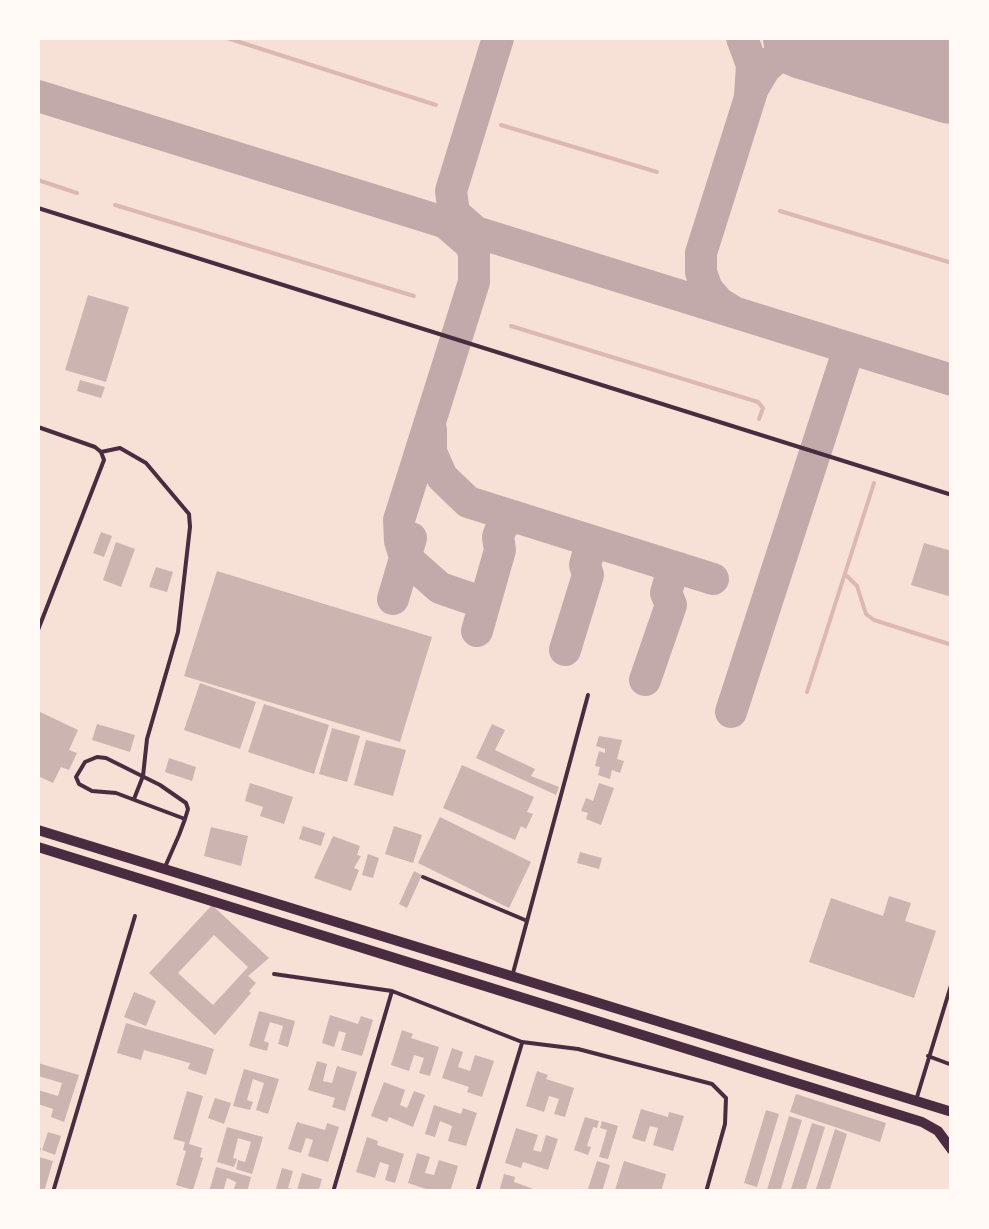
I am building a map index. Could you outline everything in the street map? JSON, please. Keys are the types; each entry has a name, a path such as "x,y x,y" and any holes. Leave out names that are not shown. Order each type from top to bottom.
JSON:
{"main road":[{"path":"38,830 952,1112"},
{"path":"38,847 922,1122 952,1145"}],"lane":[{"path":"38,208 952,495"},
{"path":"38,427 101,452 120,448 146,463 188,514 189,539 178,632 134,799"},
{"path":"38,630 101,474 101,452"},
{"path":"512,978 524,920 588,695"},
{"path":"164,869 185,819 186,803 122,764 97,757 84,762 76,776 80,784 92,790 116,793 185,819"},
{"path":"423,877 524,920"},
{"path":"54,1192 134,916"},
{"path":"274,974 392,991 522,1042 578,1049 712,1084 726,1098 725,1124 706,1192"},
{"path":"915,1103 952,982"},
{"path":"333,1192 392,991"},
{"path":"477,1192 522,1042"},
{"path":"928,1056 952,1065"}],"building":[{"path":"88,295 129,307 106,382 65,370"},
{"path":"80,380 105,387 101,398 77,391"},
{"path":"101,532 112,536 104,557 93,553"},
{"path":"116,542 135,549 121,587 103,580"},
{"path":"924,543 952,551 952,597 911,585"},
{"path":"156,567 173,572 167,592 149,587"},
{"path":"217,571 432,637 400,742 184,676"},
{"path":"200,683 256,702 240,749 184,730"},
{"path":"264,704 329,725 314,774 248,752"},
{"path":"38,711 78,730 69,750 77,753 69,770 61,767 53,783 38,776"},
{"path":"97,724 135,735 130,752 92,740"},
{"path":"492,724 505,730 495,750 535,769 531,776 559,787 556,795 476,758"},
{"path":"332,728 360,736 347,782 319,774"},
{"path":"599,736 622,740 617,759 624,761 620,773 612,770 610,779 598,775 600,767 595,766 599,751 605,753 605,749 596,746"},
{"path":"366,740 406,750 393,796 354,785"},
{"path":"169,758 196,767 192,781 165,772"},
{"path":"462,765 534,797 527,812 533,814 526,829 521,826 515,840 443,808"},
{"path":"250,783 293,797 284,824 260,816 263,807 245,801"},
{"path":"599,783 614,788 601,825 586,819 588,813 581,811 586,798 593,801"},
{"path":"440,817 531,862 509,908 418,863"},
{"path":"303,826 325,833 321,846 299,839"},
{"path":"394,826 422,835 413,863 385,854"},
{"path":"211,827 248,836 241,866 204,856"},
{"path":"333,836 360,846 357,855 361,856 354,868 359,870 351,891 314,878"},
{"path":"580,852 602,858 599,869 577,863"},
{"path":"368,854 379,858 373,878 362,875"},
{"path":"414,871 422,875 407,908 399,904"},
{"path":"889,896 911,903 905,921 936,931 914,998 809,962 831,898 883,916"},
{"path":"212,905 269,958 248,976 256,983 251,993 215,1035 149,973","holes":["214,935 248,967 213,1005 178,973"]},
{"path":"134,992 156,1001 146,1026 124,1017"},
{"path":"259,1011 295,1021 288,1047 278,1044 283,1026 270,1022 264,1041 269,1043 267,1051 249,1046"},
{"path":"330,1015 358,1024 361,1016 373,1020 362,1056 341,1050 346,1033 339,1031 334,1047 322,1043"},
{"path":"126,1023 214,1049 206,1075 188,1069 190,1063 144,1050 141,1060 117,1053"},
{"path":"402,1030 413,1034 411,1038 439,1047 430,1076 419,1073 424,1058 414,1055 409,1071 391,1065"},
{"path":"452,1048 463,1052 458,1067 470,1071 475,1055 494,1061 482,1097 467,1092 469,1087 442,1078"},
{"path":"317,1061 327,1064 323,1081 332,1083 337,1066 357,1072 345,1111 332,1107 335,1098 308,1090"},
{"path":"38,1063 79,1075 64,1122 51,1117 53,1109 38,1104 38,1090 58,1096 62,1083 38,1076"},
{"path":"244,1069 279,1079 268,1114 256,1110 264,1083 253,1079 247,1100 253,1102 250,1110 233,1106"},
{"path":"537,1071 548,1075 546,1079 574,1088 565,1117 554,1114 559,1099 549,1096 544,1112 526,1106"},
{"path":"384,1082 405,1090 400,1105 407,1108 414,1091 425,1095 413,1127 389,1117 387,1122 371,1116"},
{"path":"187,1091 203,1096 189,1144 202,1148 203,1158 193,1190 176,1185 186,1151 185,1142 173,1139"},
{"path":"796,1094 886,1123 880,1142 790,1112"},
{"path":"215,1098 231,1103 224,1124 208,1118"},
{"path":"434,1105 461,1114 463,1108 477,1113 466,1146 448,1141 452,1126 440,1121 435,1137 425,1134"},
{"path":"641,1109 668,1117 669,1112 684,1116 673,1151 653,1145 658,1128 650,1126 645,1142 632,1138"},
{"path":"766,1110 779,1114 757,1187 744,1183"},
{"path":"789,1116 802,1120 780,1192 773,1192 767,1190"},
{"path":"585,1117 599,1121 597,1128 593,1127 588,1155 574,1150"},
{"path":"602,1121 618,1126 608,1159 599,1157 607,1130 600,1128"},
{"path":"297,1122 325,1130 327,1123 339,1127 328,1162 308,1156 313,1140 306,1138 301,1153 288,1149"},
{"path":"812,1123 825,1127 805,1192 790,1192"},
{"path":"227,1127 263,1137 252,1174 236,1169 238,1160 245,1162 251,1142 238,1138 234,1167 217,1162"},
{"path":"516,1128 538,1135 533,1150 541,1152 546,1135 558,1139 548,1170 523,1162 521,1168 505,1163"},
{"path":"835,1129 847,1134 829,1192 815,1192"},
{"path":"48,1132 61,1136 55,1155 42,1150"},
{"path":"367,1137 378,1141 377,1145 404,1154 395,1183 385,1180 389,1165 380,1162 375,1178 356,1172"},
{"path":"38,1147 39,1157 53,1161 44,1192 38,1192"},
{"path":"417,1153 430,1157 425,1173 434,1175 439,1160 458,1166 450,1192 435,1192 408,1183"},
{"path":"597,1161 610,1165 602,1192 587,1192"},
{"path":"624,1161 666,1174 661,1192 615,1190"},
{"path":"216,1167 251,1177 247,1192 233,1192 236,1182 227,1178 223,1192 209,1192"},
{"path":"282,1168 293,1171 288,1188 297,1190 302,1173 322,1179 318,1192 275,1192"},
{"path":"504,1174 515,1177 514,1182 542,1192 499,1192"}],"waterway":[{"path":"227,38 436,105"},
{"path":"501,125 657,172"},
{"path":"38,180 77,193"},
{"path":"115,205 414,296"},
{"path":"780,211 952,263"},
{"path":"511,326 758,402 763,408 759,419"},
{"path":"807,692 874,483"},
{"path":"847,576 857,586 866,614 874,620 952,645"}],"taxiway":[{"path":"478,234 454,213 451,191 498,38"},
{"path":"742,38 752,65 750,96"},
{"path":"842,38 885,63"},
{"path":"732,311 707,289 701,272 701,253 753,88 765,68 782,53 804,45 832,46"},
{"path":"38,96 952,380"},
{"path":"447,224 470,244 474,253 474,282 399,520 400,541 405,557 440,588 484,603"},
{"path":"731,712 849,348"},
{"path":"431,430 431,452 442,477 468,502 713,579"},
{"path":"477,631 500,550 498,537 502,526 513,516"},
{"path":"393,599 411,538"},
{"path":"565,650 588,575 588,554 598,543"},
{"path":"645,680 671,605 666,593 670,579 679,568"}],"runway":[{"path":"804,38 952,83"}]}
